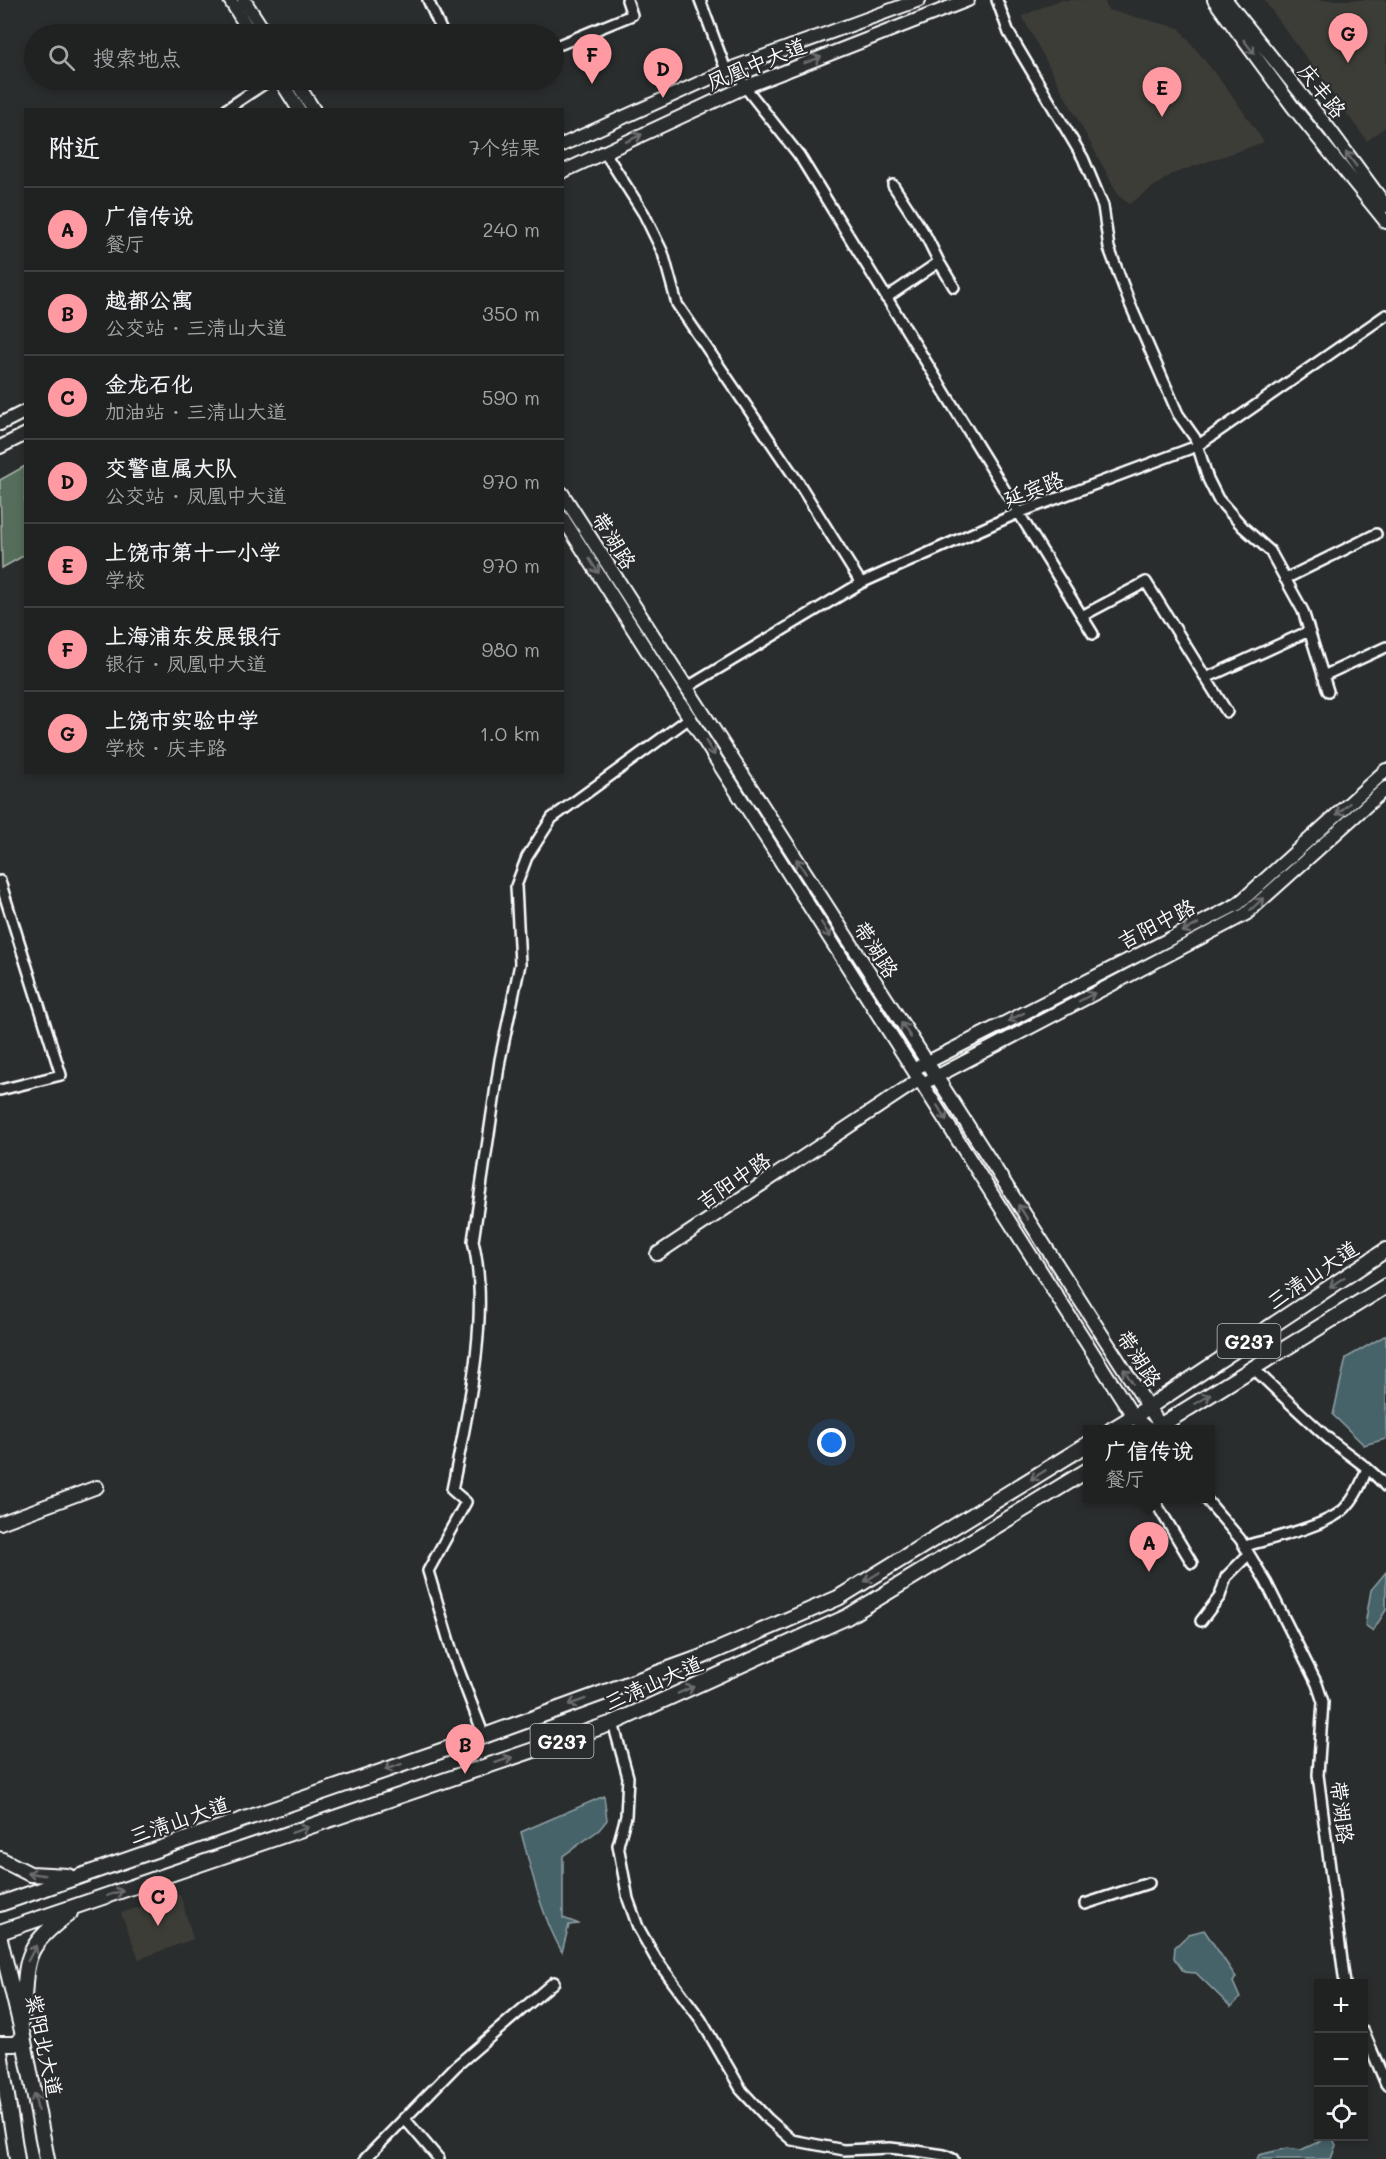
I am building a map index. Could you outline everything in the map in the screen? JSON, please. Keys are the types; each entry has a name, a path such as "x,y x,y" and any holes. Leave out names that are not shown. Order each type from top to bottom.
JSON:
{"highway":[{"name":"三清山大道","path":"1119,1425 1386,1250"},
{"name":"G237","path":"1159,1425 1386,1286"},
{"name":"三清山大道","path":"0,1904 484,1736 699,1658 838,1598 1083,1447"},
{"name":"三清山大道","path":"0,1932 613,1724 847,1617 1083,1473"},
{"path":"0,1859 30,1874 76,1877"},
{"path":"0,2044 15,2044 23,2034 23,1977 28,1958 43,1933 81,1905"},
{"name":"紫阳北大道","path":"0,1939 23,2034 47,2159"},
{"path":"17,2159 1,2056 16,2048 27,2054"}],"main road":[{"path":"230,0 245,24"},
{"path":"244,0 260,24"},
{"name":"凤凰中大道","path":"564,144 731,69 919,0"},
{"name":"凤凰中大道","path":"564,171 745,87 968,0"},
{"path":"1214,0 1293,107 1386,222"},
{"name":"庆丰路","path":"1226,0 1386,206"},
{"path":"286,90 298,108"},
{"path":"301,90 313,108"},
{"path":"0,424 24,412"},
{"path":"0,447 24,435"},
{"name":"带湖路","path":"564,496 1149,1407 1153,1425"},
{"name":"带湖路","path":"564,520 1133,1416 1149,1425"},
{"name":"吉阳中路","path":"920,1078 927,1062 1238,904 1386,770"},
{"name":"吉阳中路","path":"657,1254 920,1078 936,1077 1245,914 1386,788"},
{"path":"0,1523 97,1487"}],"street":[{"path":"428,0 439,24"},
{"path":"564,43 632,15 627,0"},
{"path":"700,0 731,69 799,155 1093,634"},
{"path":"997,0 1009,33 1083,158 1103,206 1109,248 1130,304 1178,414 1195,438 1208,479 1218,499 1243,527 1270,551 1303,611 1328,690"},
{"path":"228,108 255,90"},
{"path":"604,152 644,214 663,253 677,304 798,482 861,583"},
{"path":"893,185 926,236 954,287"},
{"path":"886,298 939,262"},
{"name":"延宾路","path":"686,688 861,583 1018,513 1197,446 1386,315"},
{"path":"1285,579 1376,534"},
{"path":"1082,616 1146,582 1227,712"},
{"path":"1206,678 1309,631"},
{"path":"1323,676 1386,647"},
{"path":"484,1736 453,1655 428,1571 466,1502 452,1490 475,1360 479,1267 473,1241 500,1060 520,964 516,886 527,857 552,818 691,717"},
{"path":"0,881 3,901 60,1075 0,1090"},
{"path":"1254,1368 1319,1430 1375,1473 1386,1487"},
{"path":"1201,1622 1220,1596 1226,1577 1247,1550 1305,1528 1343,1510 1362,1484 1367,1468"},
{"path":"1156,1503 1192,1563"},
{"name":"带湖路","path":"1209,1503 1247,1550 1317,1684 1323,1702 1318,1775 1344,1979"},
{"path":"613,1724 628,1777 626,1816 618,1845 634,1918 656,1959 701,2020 742,2091 768,2120 792,2140 844,2150 890,2148 944,2155 953,2159"},
{"path":"1085,1904 1149,1883"},
{"path":"365,2159 456,2066 554,1982"},
{"path":"1364,2033 1386,2084"},
{"path":"404,2118 439,2159"}],"shaded area":[{"path":"1060,0 1104,0 1108,10 1179,28 1231,94 1264,142 1172,174 1129,204 1119,196 1022,16"},
{"path":"1264,0 1386,0 1386,126 1367,141"},
{"path":"180,1894 193,1939 139,1959 121,1913"}],"green space":[{"path":"24,467 24,556 2,568 0,480"}],"water":[{"path":"1386,1335 1386,1439 1364,1445 1333,1415 1346,1358"},
{"path":"1386,1572 1386,1610 1373,1631 1365,1625 1371,1590"},
{"path":"604,1796 607,1820 599,1830 563,1856 563,1918 579,1924 569,1925 562,1952 543,1909 521,1832"},
{"path":"1204,1930 1236,1977 1233,1982 1240,1998 1231,2007 1196,1973 1184,1972 1174,1958 1175,1947 1189,1934"},
{"path":"1320,2141 1334,2141 1336,2145 1331,2159 1257,2159 1259,2155 1287,2148 1301,2150"}],"place":[{"name":"上饶市实验中学","path":"1348,63"},
{"name":"上海浦东发展银行","path":"592,84"},
{"name":"交警直属大队","path":"663,98"},
{"name":"上饶市第十一小学","path":"1162,117"},
{"name":"广信传说","path":"1149,1572"},
{"name":"越都公寓","path":"465,1774"},
{"name":"金龙石化","path":"158,1926"}]}
